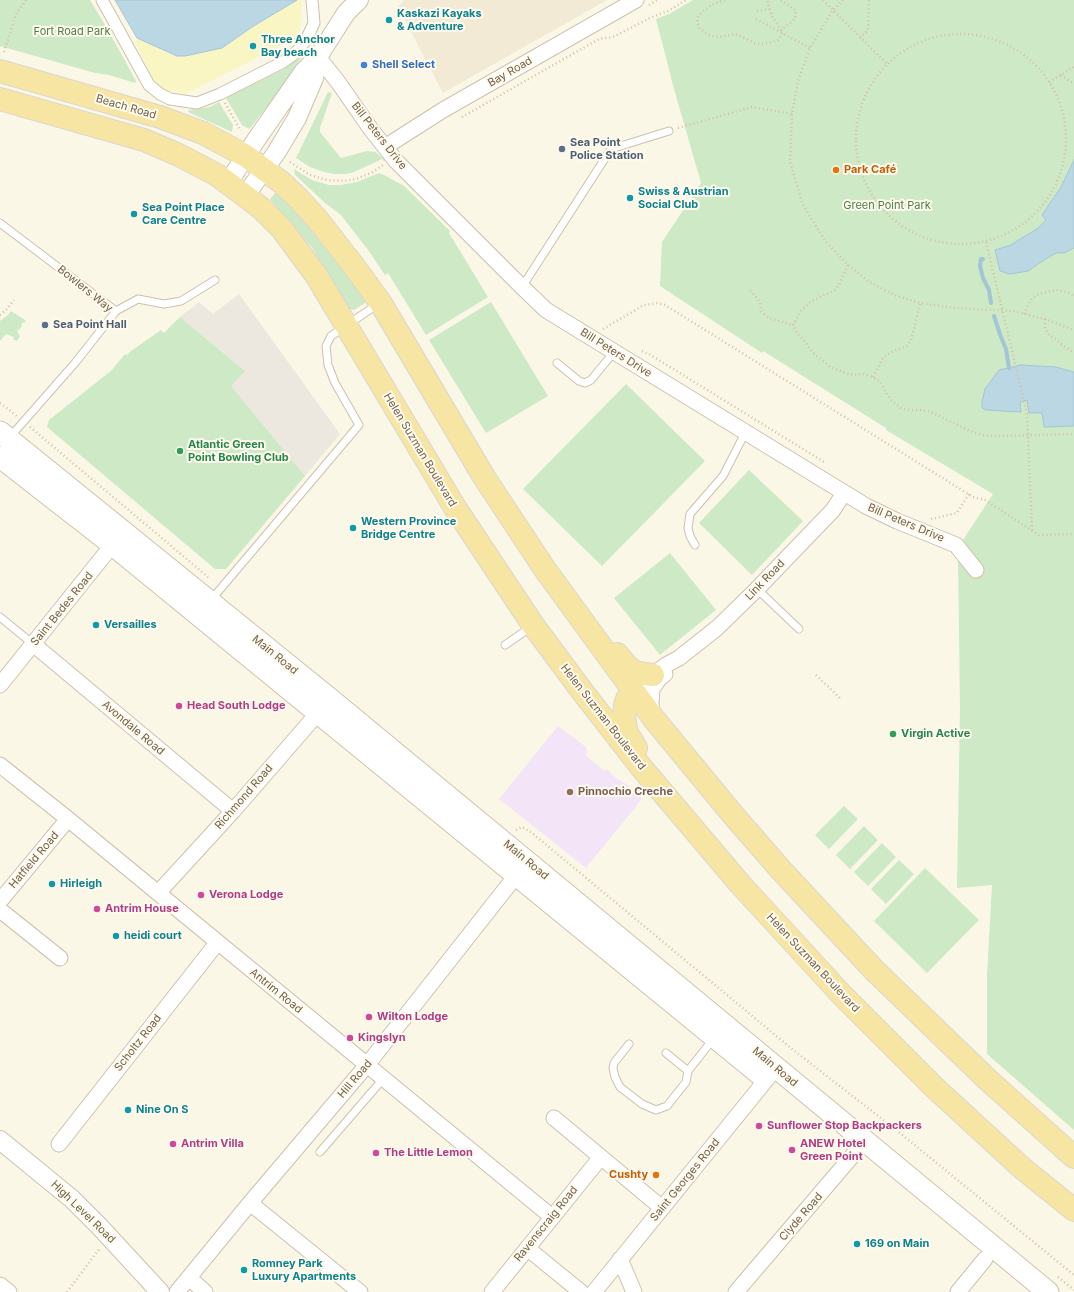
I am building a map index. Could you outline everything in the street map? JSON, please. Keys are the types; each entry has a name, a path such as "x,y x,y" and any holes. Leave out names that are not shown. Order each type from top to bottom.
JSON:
{"main road":[{"name":"Beach Road","path":"2,62 203,133 246,156 265,169"},
{"path":"0,99 144,140 179,155 217,175 237,189"},
{"path":"265,169 298,198 318,220 380,302 484,478 544,568 633,691 734,816 781,870 874,970 988,1080 1074,1157"},
{"name":"Helen Suzman Boulevard","path":"237,189 261,208 294,244 316,275 454,506 534,625 582,691 641,767 740,884 842,995 930,1083 1022,1168 1074,1210"},
{"name":"Main Road","path":"3,443 860,1147 1048,1292"},
{"name":"Main Road","path":"118,538 210,602 324,706"},
{"path":"544,568 576,598 627,666 638,673 653,675"},
{"path":"633,691 625,705 625,726 630,739 704,833 740,884"},
{"name":"Main Road","path":"522,868 715,1037 771,1074"},
{"name":"Main Road","path":"860,1147 986,1259 1027,1292"}],"street":[{"path":"102,0 149,85 160,94 170,99 197,103 220,94 283,62 293,55 301,47 314,23 312,0"},
{"path":"237,189 246,156 304,72 318,57 346,13 359,0"},
{"name":"Bay Road","path":"386,147 444,110 636,0"},
{"path":"237,189 265,169 297,118 314,78 318,57"},
{"name":"Bill Peters Drive","path":"318,57 396,161 546,310 746,432 844,494 881,514 956,545 976,570"},
{"name":"Link Road","path":"633,691 717,628 833,510 844,494"},
{"name":"Saint Bedes Road","path":"0,685 118,538"},
{"name":"Avondale Road","path":"33,644 233,811"},
{"name":"Link Road","path":"654,718 652,689 659,679 670,670 679,658"},
{"name":"Richmond Road","path":"158,894 233,811 324,706"},
{"name":"Antrim Road","path":"0,765 218,942 552,1218"},
{"name":"Hatfield Road","path":"0,901 68,819"},
{"name":"Hill Road","path":"177,1292 367,1065 522,868"},
{"path":"0,910 60,958"},
{"name":"Scholtz Road","path":"59,1144 218,942"},
{"name":"Saint Georges Road","path":"594,1292 771,1074"},
{"path":"554,1118 662,1208"},
{"name":"High Level Road","path":"0,1140 72,1199 109,1236 160,1292"},
{"name":"Clyde Road","path":"736,1292 860,1147"},
{"name":"Ravenscraig Road","path":"492,1292 601,1157"},
{"path":"250,1203 360,1292"},
{"path":"527,1248 582,1292"},
{"path":"620,1259 634,1292"},
{"path":"958,1292 986,1259"},
{"path":"188,1278 205,1292"},
{"path":"0,1285 9,1292"}],"lane":[{"path":"522,287 611,149 669,130"},
{"name":"Bowlers Way","path":"0,223 116,311 75,363 3,443"},
{"path":"116,311 138,299 164,304 182,301 215,280"},
{"path":"210,602 359,425 335,383 328,365 326,346 331,336 380,302"},
{"path":"557,364 579,381 585,383 591,380 614,352"},
{"path":"695,545 688,528 690,514 723,476 746,432"},
{"path":"757,589 799,629"},
{"path":"0,617 33,644"},
{"path":"505,645 534,625"},
{"path":"629,1044 614,1063 613,1068 615,1077 620,1087 642,1104 656,1110 667,1106 686,1082 688,1071 715,1037"},
{"path":"666,1053 688,1071"},
{"path":"320,1152 383,1079"}],"path":[{"path":"2,62 16,14 26,0"},
{"path":"460,118 599,39 613,37 650,18 668,11 686,0"},
{"path":"725,0 711,5 698,17 697,23 704,32 720,37 736,34 754,43 760,44 778,40 783,33"},
{"path":"767,0 772,16 783,33"},
{"path":"781,0 796,11 795,19 781,30"},
{"path":"823,0 887,64"},
{"path":"843,0 833,10 810,48 798,81 792,114 790,162 803,205 826,242 848,265 868,281 894,295 920,303 954,308 1013,311 1045,319 1074,330"},
{"path":"860,38 868,30 869,0"},
{"path":"757,11 770,9"},
{"path":"756,19 810,48"},
{"path":"964,33 985,36 1002,42 1020,52 1035,64 1049,82 1058,100 1064,120 1066,149 1063,165 1055,186 1045,203 1033,216 1008,234 986,242 972,244 937,242 923,238 897,223 883,210 871,195 862,178 857,162 855,143 857,118 863,98 874,78 900,52 919,42 941,35 964,33"},
{"path":"1049,82 1074,67"},
{"path":"1061,75 1074,84"},
{"path":"220,94 241,131"},
{"path":"685,126 752,107 792,114"},
{"path":"290,162 310,174 327,180 344,181 356,179 370,173 386,163"},
{"path":"986,242 1027,414 1032,531"},
{"path":"793,325 801,310 810,302 835,290 839,285 848,265"},
{"path":"1024,314 1030,301 1035,296 1042,293 1058,290 1074,296"},
{"path":"750,292 760,302 761,311 764,315 769,318 793,325 797,333 813,353 831,367 854,375 864,374 873,377 879,381 891,400 901,408 931,412 982,435 1074,434"},
{"path":"0,315 14,300"},
{"path":"600,330 644,305 658,303 665,305 969,494 985,500 1039,535 1074,534"},
{"path":"873,377 883,358 891,352 907,346 911,341 920,303"},
{"path":"1045,319 1045,328 1048,334 1074,353"},
{"path":"638,349 826,464"},
{"path":"927,519 957,513 969,494"},
{"path":"816,675 842,700"},
{"path":"516,830 522,827 532,833 792,1049 895,1129 1074,1275"},
{"path":"67,1292 109,1236"}],"shaded area":[{"path":"404,0 607,0 443,93 398,7"},
{"path":"239,294 340,434 305,476 230,386 245,371 180,317 199,302 213,314"},
{"name":"Pinnochio Creche","path":"558,726 586,747 587,752 585,755 605,771 607,769 617,779 628,785 642,799 586,868 499,799"}],"green space":[{"name":"Fort Road Park","path":"0,0 90,0 136,81 135,83 0,46"},
{"name":"Green Point Park","path":"693,0 1074,0 1074,1130 987,1054 987,975 992,885 957,888 960,708 958,559 970,553 963,540 993,494 886,430 886,428 763,351 762,353 660,286 662,242 701,183 656,19 669,14"},
{"path":"301,55 302,56 281,89 251,127 249,129 242,125 226,98 284,69"},
{"path":"328,92 332,93 320,132 341,158 367,151 375,152 385,160 384,161 382,159 354,172 334,174 310,167 296,158"},
{"path":"219,102 233,125 232,132 188,112 189,110 210,107"},
{"path":"294,169 312,180 329,185 357,182 379,173 404,186 450,231 449,233 488,297 426,335 388,273 385,275 341,215 325,203 295,175"},
{"path":"276,192 297,211 314,230 366,301 365,303 354,310 350,309 312,248 270,199"},
{"path":"491,302 548,396 486,433 429,340"},
{"path":"11,311 26,322 22,323 21,328 17,331 20,336 17,341 13,339 14,337 6,334 0,341 0,321"},
{"name":"Atlantic Green Point Bowling Club","path":"180,317 245,371 231,386 305,476 226,569 215,569 47,427 49,420 112,370 125,354 127,355 161,330 164,333"},
{"path":"626,384 705,461 602,566 523,489"},
{"path":"749,470 803,521 752,575 699,523"},
{"path":"670,553 716,610 660,655 614,598"},
{"path":"844,806 858,819 829,849 815,835"},
{"path":"864,826 878,840 850,869 836,855"},
{"path":"882,843 896,857 868,886 854,872"},
{"path":"899,860 914,874 886,904 871,889"},
{"path":"925,868 979,920 927,973 874,921"}],"sand":[{"name":"Three Anchor Bay beach","path":"297,0 302,0 301,24 297,37 292,43 290,40 186,94 171,90 169,94 162,90 154,80 135,43 137,38 177,56 185,56 222,48 252,27"}],"water":[{"path":"115,0 297,0 252,27 222,48 185,56 177,56 137,38"},
{"path":"1074,160 1074,248 1064,253 1056,253 1028,271 1010,274 1000,271 995,250 1011,245 1037,229 1046,220 1042,215 1061,187"},
{"path":"1021,365 1056,367 1074,372 1074,426 1044,427 1042,413 1029,413 1027,400 1020,402 1021,412 986,410 982,408 985,389 999,370"}],"waterway":[{"path":"983,259 981,259 980,266 983,278 989,290 991,303"},
{"path":"994,316 1006,349 1009,368"}],"place":[{"name":"Kaskazi Kayaks & Adventure","path":"389,20"},
{"name":"Three Anchor Bay beach","path":"253,46"},
{"name":"Shell Select","path":"364,65"},
{"name":"Sea Point Police Station","path":"562,149"},
{"name":"Park Café","path":"836,170"},
{"name":"Swiss & Austrian Social Club","path":"630,198"},
{"name":"Sea Point Place Care Centre","path":"134,214"},
{"name":"Sea Point Hall","path":"45,325"},
{"name":"Atlantic Green Point Bowling Club","path":"180,451"},
{"name":"Western Province Bridge Centre","path":"353,528"},
{"name":"Versailles","path":"96,625"},
{"name":"Head South Lodge","path":"179,706"},
{"name":"Virgin Active","path":"893,734"},
{"name":"Pinnochio Creche","path":"570,792"},
{"name":"Hirleigh","path":"52,884"},
{"name":"Verona Lodge","path":"201,895"},
{"name":"Antrim House","path":"97,909"},
{"name":"heidi court","path":"116,936"},
{"name":"Wilton Lodge","path":"369,1017"},
{"name":"Kingslyn","path":"350,1038"},
{"name":"Nine On S","path":"128,1110"},
{"name":"Sunflower Stop Backpackers","path":"759,1126"},
{"name":"Antrim Villa","path":"173,1144"},
{"name":"ANEW Hotel Green Point","path":"792,1150"},
{"name":"The Little Lemon","path":"376,1153"},
{"name":"Cushty","path":"656,1175"},
{"name":"169 on Main","path":"857,1244"},
{"name":"Romney Park Luxury Apartments","path":"244,1270"}]}
